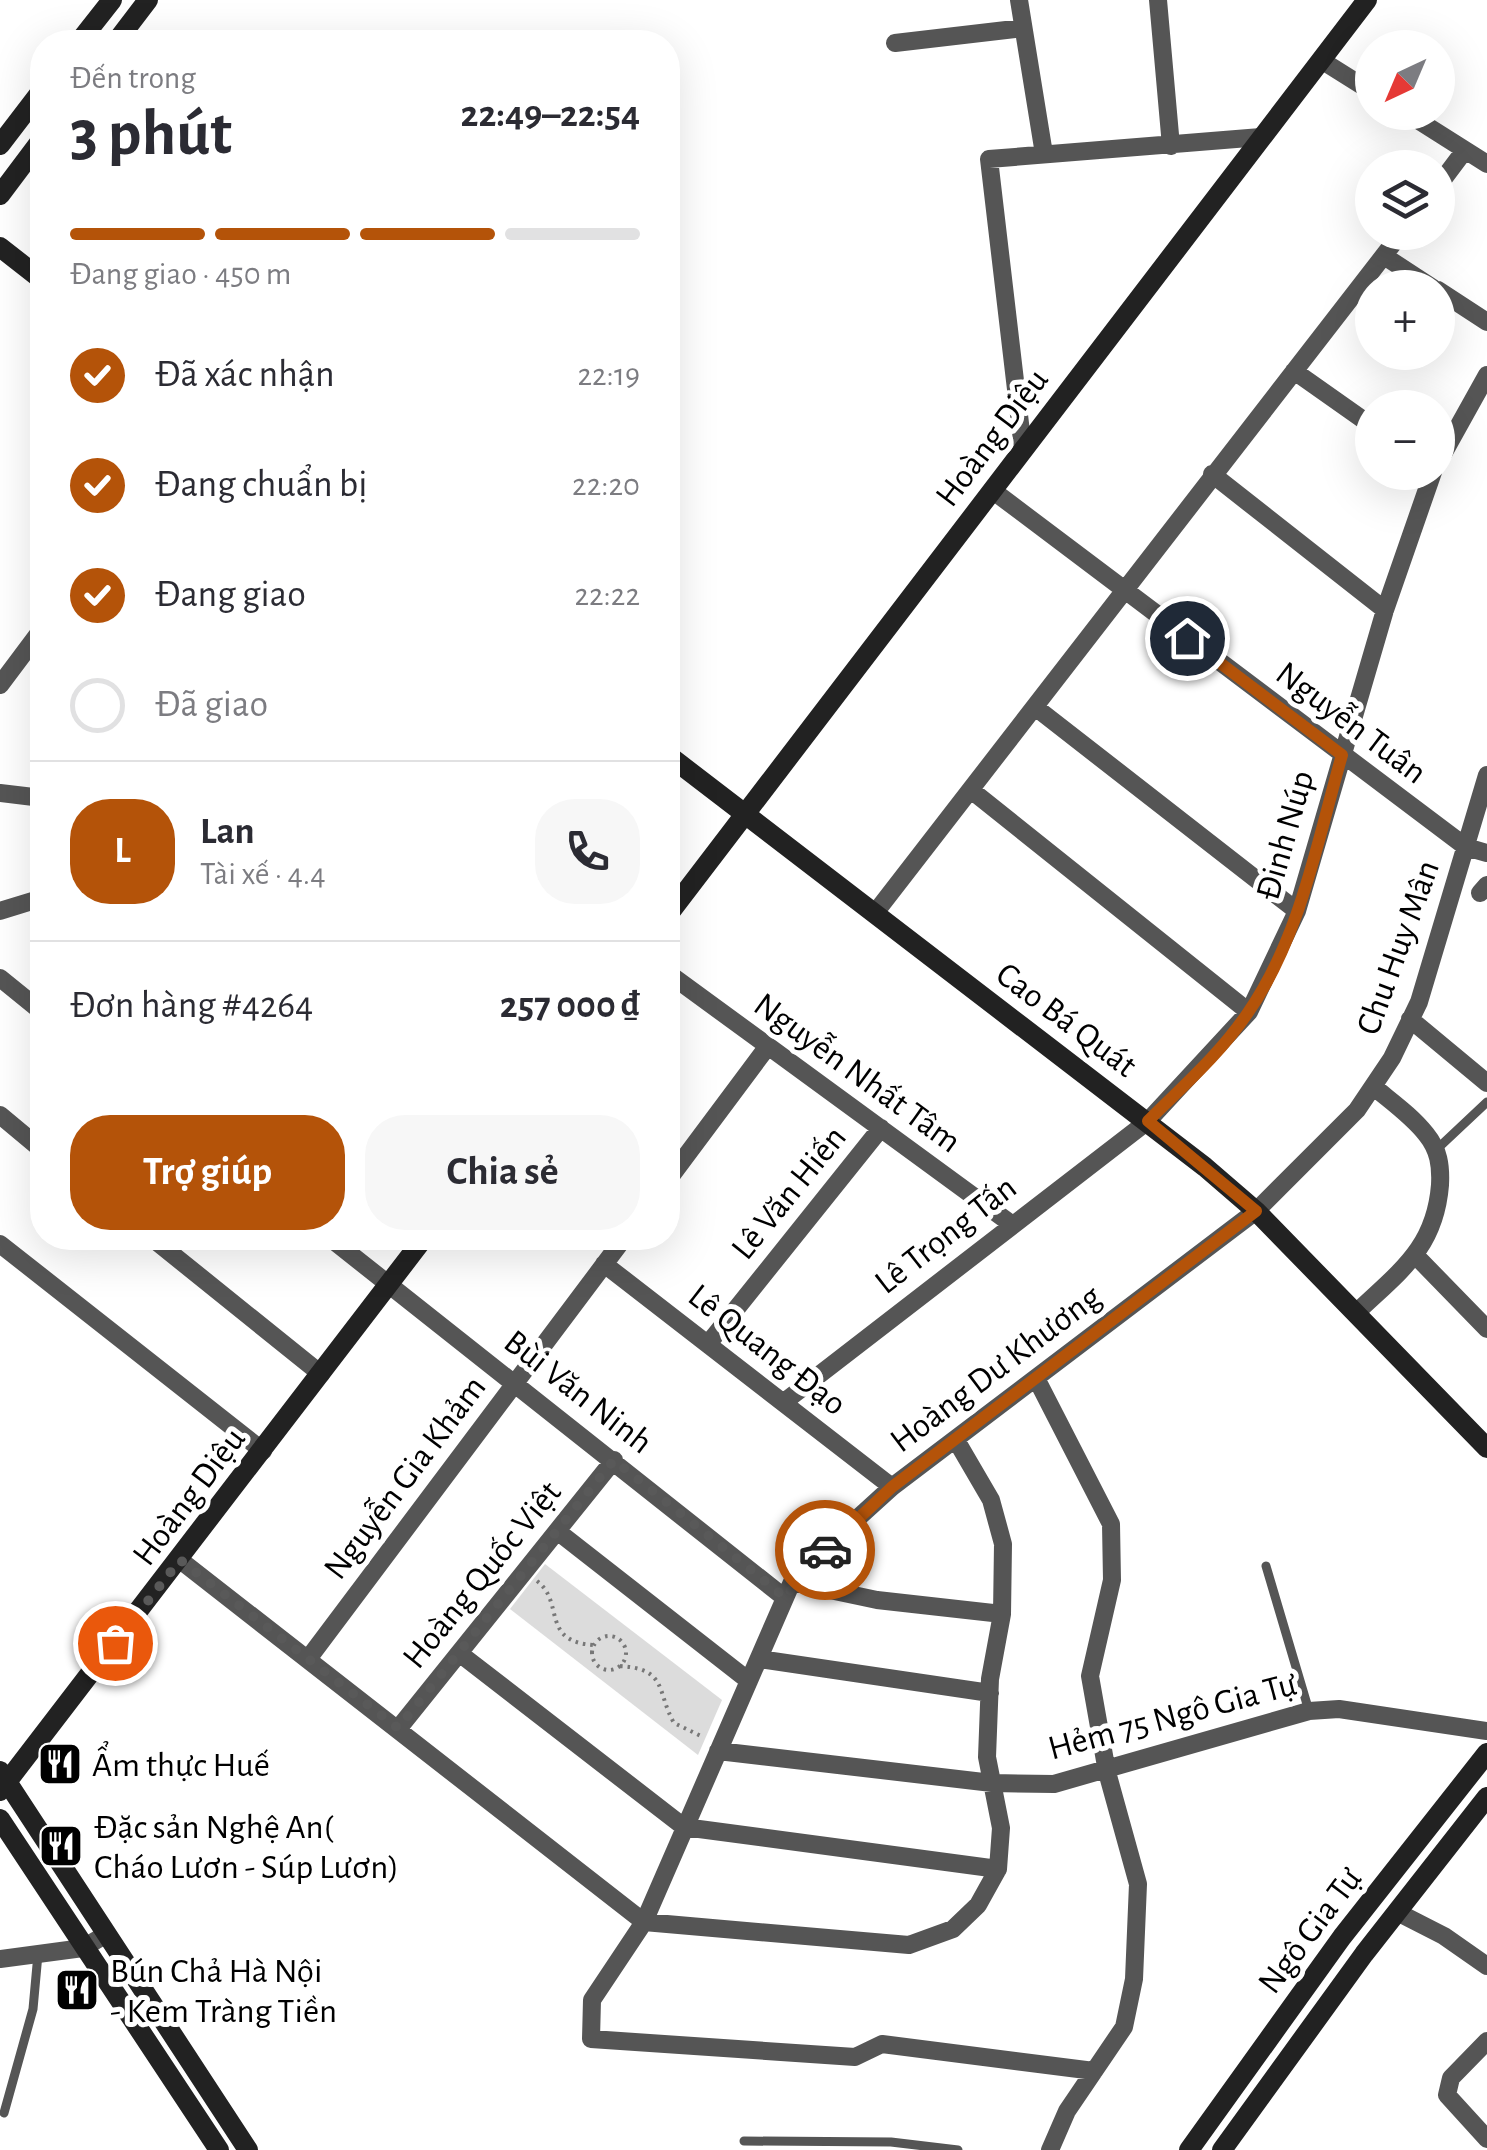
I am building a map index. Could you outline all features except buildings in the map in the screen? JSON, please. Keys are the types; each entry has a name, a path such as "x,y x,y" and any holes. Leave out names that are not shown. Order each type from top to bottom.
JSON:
{"street":[{"path":"88,30 112,0"},
{"path":"125,30 148,0"},
{"path":"1019,0 1044,154"},
{"path":"1158,0 1171,146"},
{"name":"Hoàng Diệu","path":"680,899 1367,0"},
{"path":"895,43 1023,28"},
{"path":"1321,60 1355,81"},
{"path":"0,145 30,106"},
{"path":"1433,130 1487,164"},
{"path":"1022,450 989,159 1261,138"},
{"path":"1455,163 1465,150"},
{"path":"0,194 30,155"},
{"path":"0,247 30,271"},
{"path":"875,913 1388,250"},
{"path":"1384,256 1406,270"},
{"path":"1455,302 1487,322"},
{"path":"1294,371 1355,414"},
{"path":"1455,432 1487,375"},
{"path":"1212,474 1385,610"},
{"name":"Nguyễn Tuân","path":"992,490 1466,847 1487,853"},
{"name":"Đinh Núp","path":"1148,1121 1249,1012 1297,911 1385,610 1427,490"},
{"path":"0,685 30,645"},
{"path":"1035,706 1297,911"},
{"name":"Cao Bá Quát","path":"680,765 1148,1121 1256,1211 1487,1448"},
{"name":"Chu Huy Mân","path":"1256,1211 1357,1110 1410,1019 1487,775"},
{"path":"971,790 1249,1012"},
{"path":"0,793 30,797"},
{"path":"0,910 30,901"},
{"path":"0,978 30,1002"},
{"name":"Nguyễn Nhất Tâm","path":"680,982 1010,1223"},
{"path":"1410,1019 1482,1071"},
{"path":"680,1164 768,1046"},
{"path":"1357,1312 1416,1256 1434,1227 1438,1208 1436,1150 1413,1120 1374,1086"},
{"path":"0,1116 30,1140"},
{"name":"Lê Trọng Tấn","path":"784,1402 1010,1223 1148,1121"},
{"name":"Lê Văn Hiến","path":"708,1344 881,1128"},
{"name":"Hoàng Dư Khương","path":"1094,2072 882,2044 855,2057 592,2039 592,2000 644,1922 789,1590 892,1487 1256,1211"},
{"path":"0,1244 263,1450"},
{"path":"167,1250 321,1374"},
{"name":"Bùi Văn Ninh","path":"345,1250 614,1460 789,1590"},
{"name":"Hoàng Diệu","path":"2,1781 180,1560 415,1250"},
{"name":"Nguyễn Gia Khảm","path":"308,1659 615,1250"},
{"path":"1416,1256 1487,1330"},
{"name":"Lê Quang Đạo","path":"604,1264 892,1487"},
{"path":"1036,1378 1110,1524 1112,1580 1090,1676 1107,1772 1138,1884 1134,1960 1124,2026 1067,2111 1050,2150"},
{"path":"180,1560 644,1922 909,1945 953,1929 978,1905 998,1869 1000,1828 987,1757 990,1693 1002,1614 999,1530 991,1500 956,1440"},
{"name":"Hoàng Quốc Việt","path":"398,1728 614,1460"},
{"path":"557,1532 750,1681"},
{"path":"789,1590 1002,1614"},
{"path":"459,1654 684,1827 998,1869"},
{"path":"759,1659 990,1693"},
{"name":"Hẻm 75 Ngô Gia Tự","path":"720,1746 992,1783 1054,1784 1107,1772 1308,1711 1339,1709 1487,1731"},
{"name":"Ngô Gia Tự","path":"1189,2150 1374,1895 1487,1753"},
{"path":"2,1781 248,2150"},
{"name":"Ngô Gia Tự","path":"1222,2150 1487,1797"},
{"path":"0,1819 219,2150"},
{"path":"1374,1895 1487,1966"},
{"path":"0,1960 83,1948 105,1935"},
{"path":"1487,2041 1447,2088 1452,2104 1487,2140"}],"lane":[{"path":"1436,1150 1487,1102"},
{"path":"1266,1566 1308,1711"},
{"path":"4,2113 32,2009 38,1954"},
{"path":"744,2141 891,2142 958,2150"}],"path":[{"path":"520,1578 543,1585 553,1620 564,1635 594,1644"},
{"path":"620,1666 626,1653 619,1639 602,1637 594,1644 592,1656 597,1666 607,1670 620,1666 643,1669 656,1678 670,1715 684,1731 720,1746"}],"shaded area":[{"path":"545,1564 722,1700 698,1755 510,1609"}],"way so far":[{"path":"115,1643 180,1560 398,1728 614,1460 786,1598 804,1567 825,1550"}],"place":[{"name":"Ẩm thực Huế","path":"60,1764"},
{"name":"Đặc sản Nghệ An( Cháo Lươn - Súp Lươn)","path":"61,1846"},
{"name":"Bún Chả Hà Nội - Kem Tràng Tiền","path":"77,1990"}],"route":[{"path":"825,1550 892,1487 1256,1211 1148,1121 1230,1038 1268,981 1297,911 1342,755 1187,638"}]}
